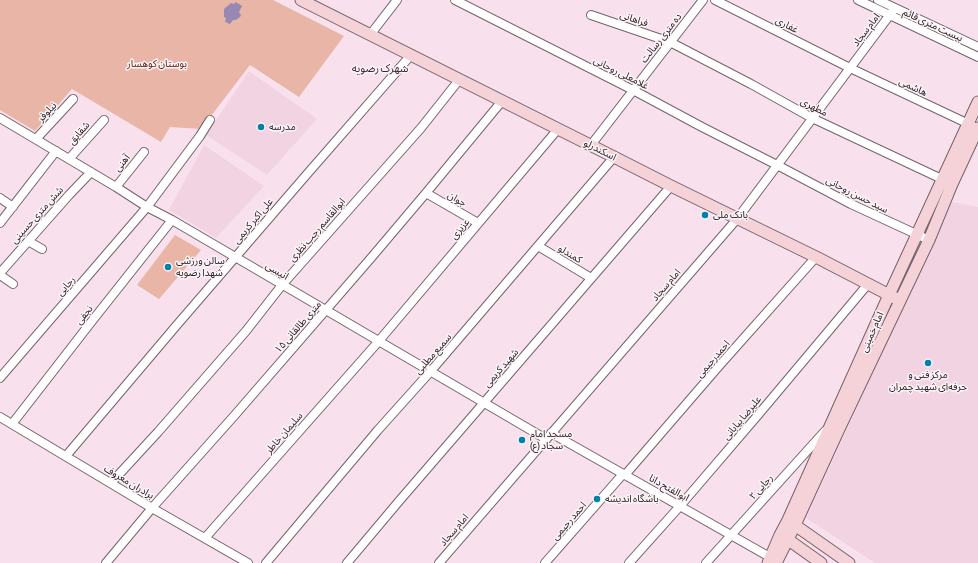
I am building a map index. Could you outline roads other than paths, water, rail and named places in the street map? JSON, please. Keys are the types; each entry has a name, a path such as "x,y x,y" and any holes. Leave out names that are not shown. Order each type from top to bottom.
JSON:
{"main road":[{"name":"اسکندرلو","path":"301,0 736,219 816,256 899,300"},
{"name":"امام خمینی","path":"792,522 830,426 916,234 947,181 974,127 978,102"},
{"name":"امام خمینی","path":"773,561 929,240 947,181"},
{"path":"792,522 849,563"},
{"path":"784,537 820,563"}],"street":[{"path":"370,35 397,0"},
{"name":"غلامعلی روحانی","path":"455,0 777,164"},
{"name":"ده متری رسالت","path":"590,145 703,0"},
{"name":"غفاری","path":"715,0 850,68"},
{"name":"بیست متری قائم","path":"858,0 978,57"},
{"name":"بیست متری قائم","path":"878,0 978,47"},
{"name":"امام سجاد","path":"439,563 736,219 895,8"},
{"name":"فراهانی","path":"591,15 670,42"},
{"name":"مطهری","path":"670,42 812,118 947,181"},
{"name":"علی اکبر کریمی","path":"66,456 176,326 411,55"},
{"name":"هاشمی","path":"850,68 974,127"},
{"name":"ابوالقاسم رجب نظری","path":"111,483 158,432 246,331 282,285 421,128 459,80"},
{"name":"نیلوفر","path":"36,139 73,99"},
{"name":"۱۵ متری طالقانی","path":"106,563 426,193 502,101"},
{"name":"انیسی","path":"0,118 116,186 147,207 236,257 378,342 484,403 548,436"},
{"name":"شقایق","path":"69,159 104,120"},
{"name":"رجایی","path":"0,378 147,207 200,136 210,120"},
{"name":"عزیزی","path":"378,342 558,129"},
{"path":"0,223 56,151"},
{"name":"آهنی","path":"116,186 144,152"},
{"name":"سمیع مطلبی","path":"266,563 373,436 430,372 614,157"},
{"name":"سید حسن روحانی","path":"777,164 852,204 929,240"},
{"name":"شش متری حسینی","path":"0,274 91,172"},
{"name":"شهید کریمی","path":"347,563 671,186"},
{"name":"جوان","path":"426,193 478,223"},
{"path":"0,198 13,207"},
{"name":"نجفی","path":"12,424 172,220"},
{"path":"28,241 42,249"},
{"name":"کمندلو","path":"538,246 591,278"},
{"name":"احمدرحیمی","path":"624,474 816,256"},
{"path":"0,274 13,284"},
{"name":"علیرضا بیابانی","path":"629,563 754,421 868,284"},
{"name":"سلیمان خاطر","path":"205,538 378,342"},
{"name":"برادران معروف","path":"0,417 152,508 248,563"},
{"name":"رجایی ۲","path":"706,563 830,426"},
{"name":"ابوالفتح دانا","path":"548,436 624,474 731,535 773,561"},
{"name":"احمد رحیمی","path":"545,563 624,474"}],"place":[{"name":"مدرسه","path":"261,127"},
{"name":"بانک ملی","path":"705,215"},
{"name":"سالن ورزشی شهدا رضویه","path":"168,267"},
{"name":"مرکز فنی و حرفه‌ای شهید چمران","path":"928,363"},
{"name":"مسجد امام سجاد (ع)","path":"522,440"},
{"name":"باشگاه اندیشه","path":"597,499"}],"district":[{"name":"شهرک رضویه","path":"380,69"}],"park label":[{"name":"بوستان کوهسار","path":"157,64"}]}
